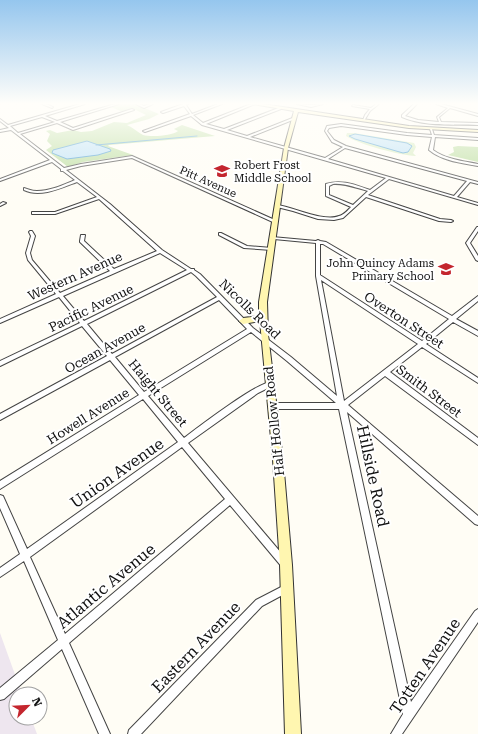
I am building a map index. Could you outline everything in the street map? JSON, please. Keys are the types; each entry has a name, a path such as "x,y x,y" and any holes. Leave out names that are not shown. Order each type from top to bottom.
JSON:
{"street":[{"name":"Nicolls Road","path":"22,138 99,198 160,251 198,274 219,298 251,330 478,522"},
{"path":"251,138 478,204"},
{"name":"Half Hollow Road","path":"289,138 263,302 263,318 273,406 286,565 293,734"},
{"path":"330,138 345,147 478,183"},
{"path":"433,138 431,148 433,152 442,156 478,165"},
{"path":"461,138 478,139"},
{"path":"326,159 345,147"},
{"name":"Pitt Avenue","path":"62,170 81,164 132,157 276,222"},
{"path":"0,180 51,161"},
{"path":"278,206 294,208 322,219 329,220 342,217 371,191 389,178"},
{"path":"26,189 33,193 40,192 77,181"},
{"path":"455,197 469,181"},
{"path":"353,206 330,198 327,195 327,185 338,182 371,191"},
{"path":"366,196 440,220 451,221"},
{"path":"33,213 54,213 99,198"},
{"path":"0,205 4,203"},
{"path":"478,228 468,243 478,260"},
{"name":"Haight Street","path":"31,232 33,236 28,253 30,260 286,565"},
{"path":"220,234 246,247 272,250"},
{"path":"83,236 82,241 113,271"},
{"path":"274,238 324,242 478,334"},
{"name":"Hillside Road","path":"318,241 318,276 342,406 409,715"},
{"name":"Western Avenue","path":"1,320 160,251"},
{"name":"Pacific Avenue","path":"0,364 192,270"},
{"name":"Overton Street","path":"318,276 478,381"},
{"name":"Ocean Avenue","path":"0,417 219,298"},
{"path":"273,406 342,406 386,373 478,298"},
{"path":"243,321 263,318"},
{"name":"Howell Avenue","path":"0,485 251,330"},
{"name":"Smith Street","path":"386,373 478,442"},
{"name":"Union Avenue","path":"0,573 256,391 270,384"},
{"path":"0,499 105,734"},
{"name":"Atlantic Avenue","path":"0,695 65,642 231,499"},
{"name":"Eastern Avenue","path":"133,734 260,603 287,588"},
{"name":"Totten Avenue","path":"396,734 478,614"}],"shaded area":[{"path":"0,633 19,686 8,686 8,726 34,726 37,734 0,734"}],"green space":[{"path":"48,138 188,138 109,145 108,146 133,155 83,162 68,167 46,150 52,146 47,141"},
{"path":"351,138 386,138 414,143 416,147 413,153 416,156 380,149"},
{"path":"453,147 478,147 478,162 448,155 454,152"}],"water":[{"path":"354,138 380,138 407,143 412,146 408,152 403,153"},
{"path":"87,141 110,149 111,151 98,155 67,159 52,153 53,150"}],"waterway":[{"path":"96,145 172,138"}],"place":[{"name":"Robert Frost Middle School","path":"222,171"},
{"name":"John Quincy Adams Primary School","path":"446,269"}]}
